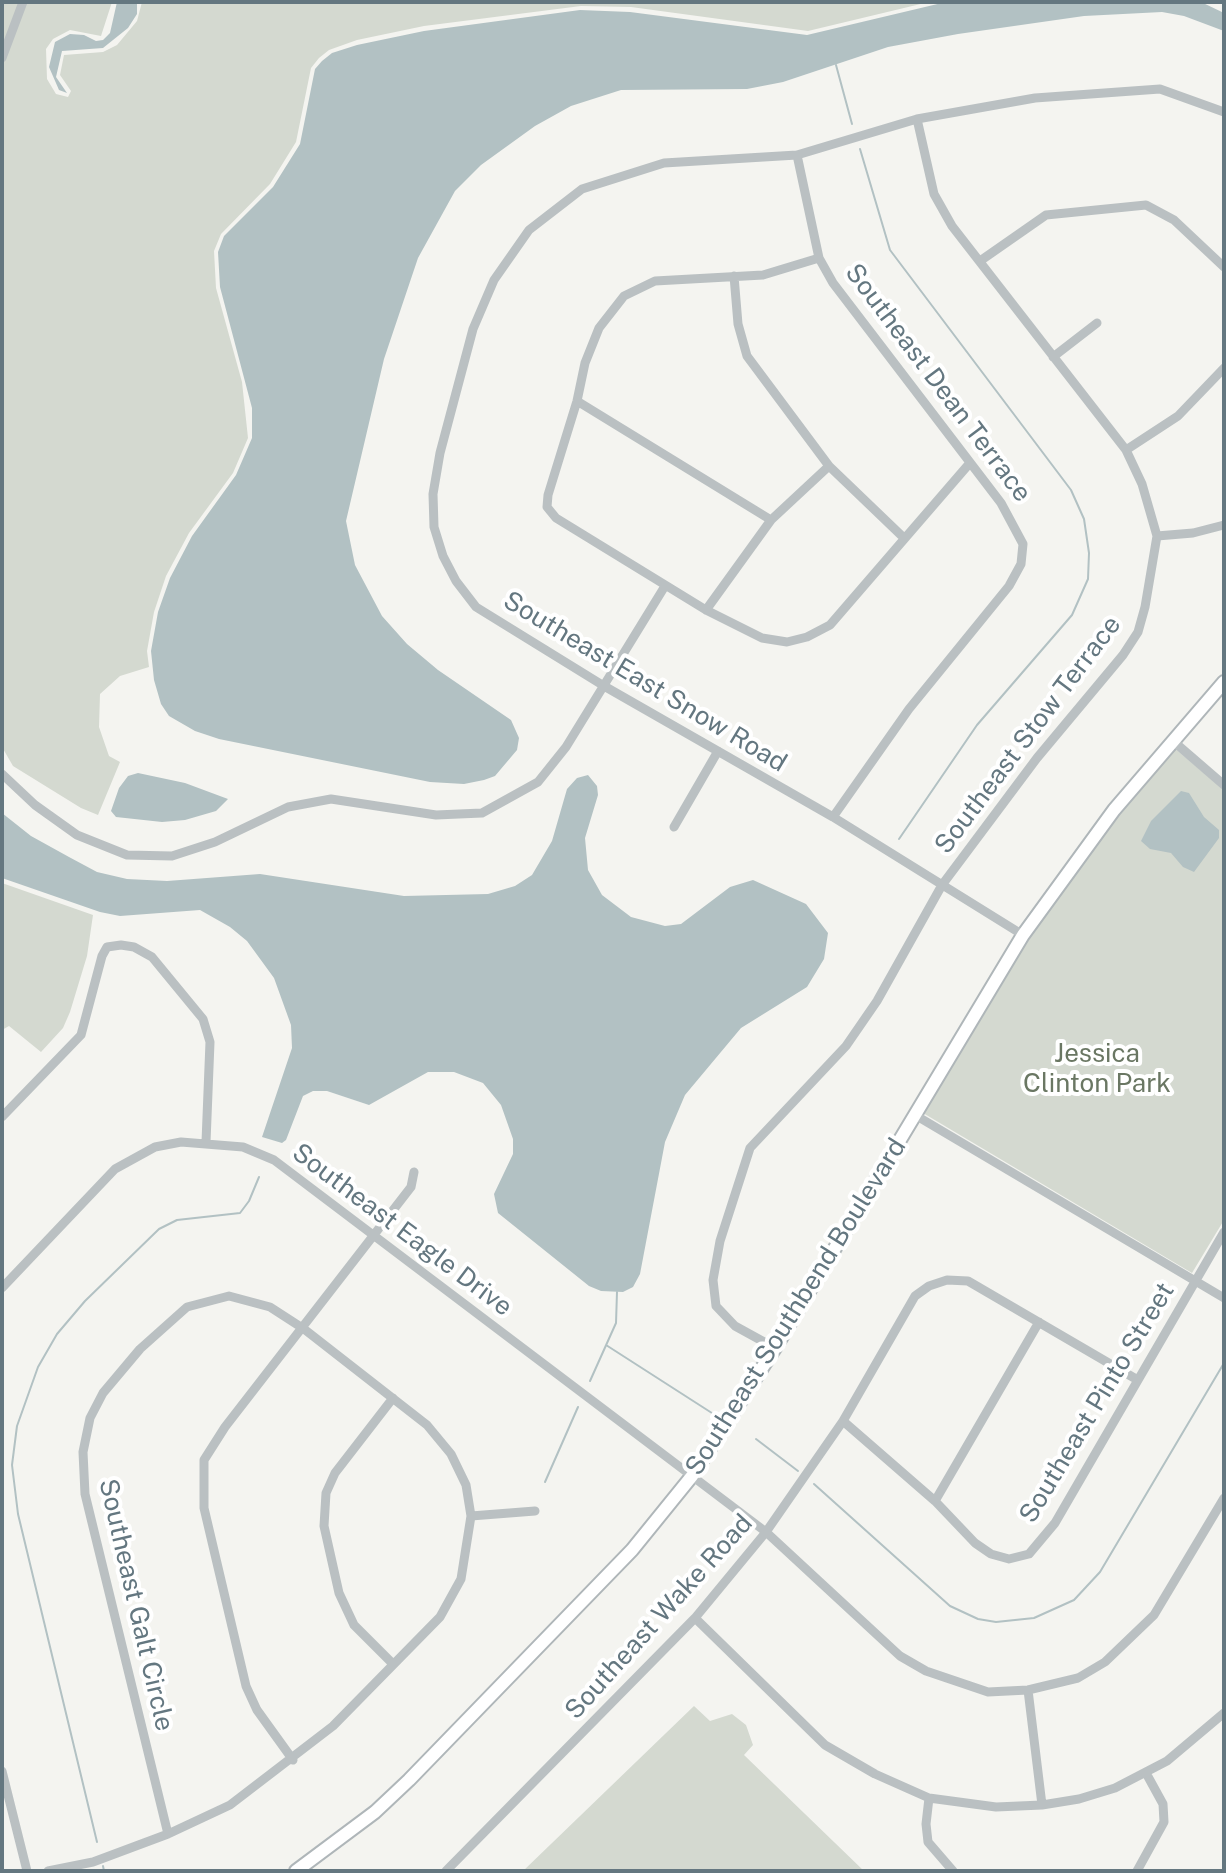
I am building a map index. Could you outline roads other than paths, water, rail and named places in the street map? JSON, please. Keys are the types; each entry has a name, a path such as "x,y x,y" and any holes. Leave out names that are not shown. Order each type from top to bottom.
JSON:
{"street":[{"path":"2,58 23,2"},
{"name":"Southeast East Snow Road","path":"1023,935 833,817 604,686 476,607 456,581 443,556 434,527 433,494 440,453 473,329 494,280 529,230 582,189 664,163 797,155 917,119 1035,98 1160,89 1224,112"},
{"name":"Southeast Stow Terrace","path":"775,1348 735,1326 716,1306 713,1280 720,1241 750,1148 846,1046 877,1001 942,885 1138,632 1157,536 1142,484 1126,450 952,226 934,194 917,119"},
{"name":"Southeast Dean Terrace","path":"797,155 819,258 851,308 1015,523 1023,544 1021,564 1009,586 909,709 833,817"},
{"path":"980,261 1046,215 1146,205 1174,220 1224,267"},
{"path":"819,258 763,275 655,281 624,296 599,328 585,363 547,507 556,518 706,610 762,638 787,642 807,637 830,625 969,464"},
{"path":"734,276 738,324 747,356 829,466 904,538"},
{"path":"1053,357 1097,323"},
{"path":"1126,450 1178,416 1224,368"},
{"path":"577,401 771,520"},
{"path":"706,610 771,520 829,466"},
{"path":"1157,536 1193,533 1224,525"},
{"path":"2,774 35,805 77,835 127,855 172,856 215,842 288,807 331,799 436,815 482,813 538,782 566,747 665,586"},
{"name":"Southeast Southbend Boulevard","path":"296,1871 375,1812 409,1780 632,1550 692,1476 775,1348 1023,935 1114,810 1224,682"},
{"path":"1173,741 1224,785"},
{"path":"674,827 718,751"},
{"path":"2,1117 81,1035 107,947 134,947 152,957 203,1019 210,1042 206,1142"},
{"path":"915,1115 1224,1298"},
{"name":"Southeast Eagle Drive","path":"2,1288 115,1169 155,1147 206,1142 243,1147 274,1160 766,1532 900,1656 926,1671 988,1692 1028,1690 1078,1678 1105,1662 1133,1639 1154,1615 1224,1498"},
{"path":"293,1760 257,1710 246,1686 204,1508 204,1460 225,1427 304,1329 411,1187 414,1172"},
{"name":"Southeast Pinto Street","path":"843,1421 935,1501 975,1543 991,1554 1009,1559 1029,1554 1055,1523 1224,1232"},
{"name":"Southeast Wake Road","path":"446,1871 695,1618 766,1532 843,1421 915,1296 929,1286 947,1280 968,1281 1136,1379"},
{"name":"Southeast Galt Circle","path":"48,1871 93,1862 168,1834 230,1805 293,1760 333,1726 440,1617 453,1595 467,1557 471,1516 466,1485 451,1454 427,1425 304,1329 270,1307 247,1298 229,1296 187,1307 171,1318 113,1378 90,1418 83,1452 85,1494 168,1834"},
{"path":"935,1501 1039,1322"},
{"path":"393,1398 335,1473 326,1493 324,1526 339,1593 354,1625 393,1664"},
{"path":"471,1516 535,1511"},
{"path":"695,1618 825,1745 875,1774 929,1798 996,1807 1042,1805 1115,1788 1187,1747 1224,1713"},
{"path":"1028,1690 1042,1805"},
{"path":"2,1771 27,1871"},
{"path":"1137,1871 1164,1822 1163,1804 1146,1773"},
{"path":"929,1798 926,1824 928,1842 953,1871"}],"waterway":[{"path":"836,65 852,124"},
{"path":"860,149 890,250 1071,490 1084,519 1089,553 1088,579 1072,615 977,725 899,839"},
{"path":"97,1842 18,1514 12,1465 17,1426 38,1367 57,1334 85,1301 159,1229 177,1220 240,1213 259,1177"},
{"path":"590,1381 616,1323 617,1292"},
{"path":"606,1345 715,1415"},
{"path":"814,1484 950,1606 978,1619 996,1622 1034,1618 1074,1600 1100,1572 1224,1363"},
{"path":"545,1482 578,1407"},
{"path":"756,1439 798,1471"},
{"path":"103,1866 104,1871"}],"park label":[{"name":"Jessica Clinton Park","path":"1097,1069"}]}
